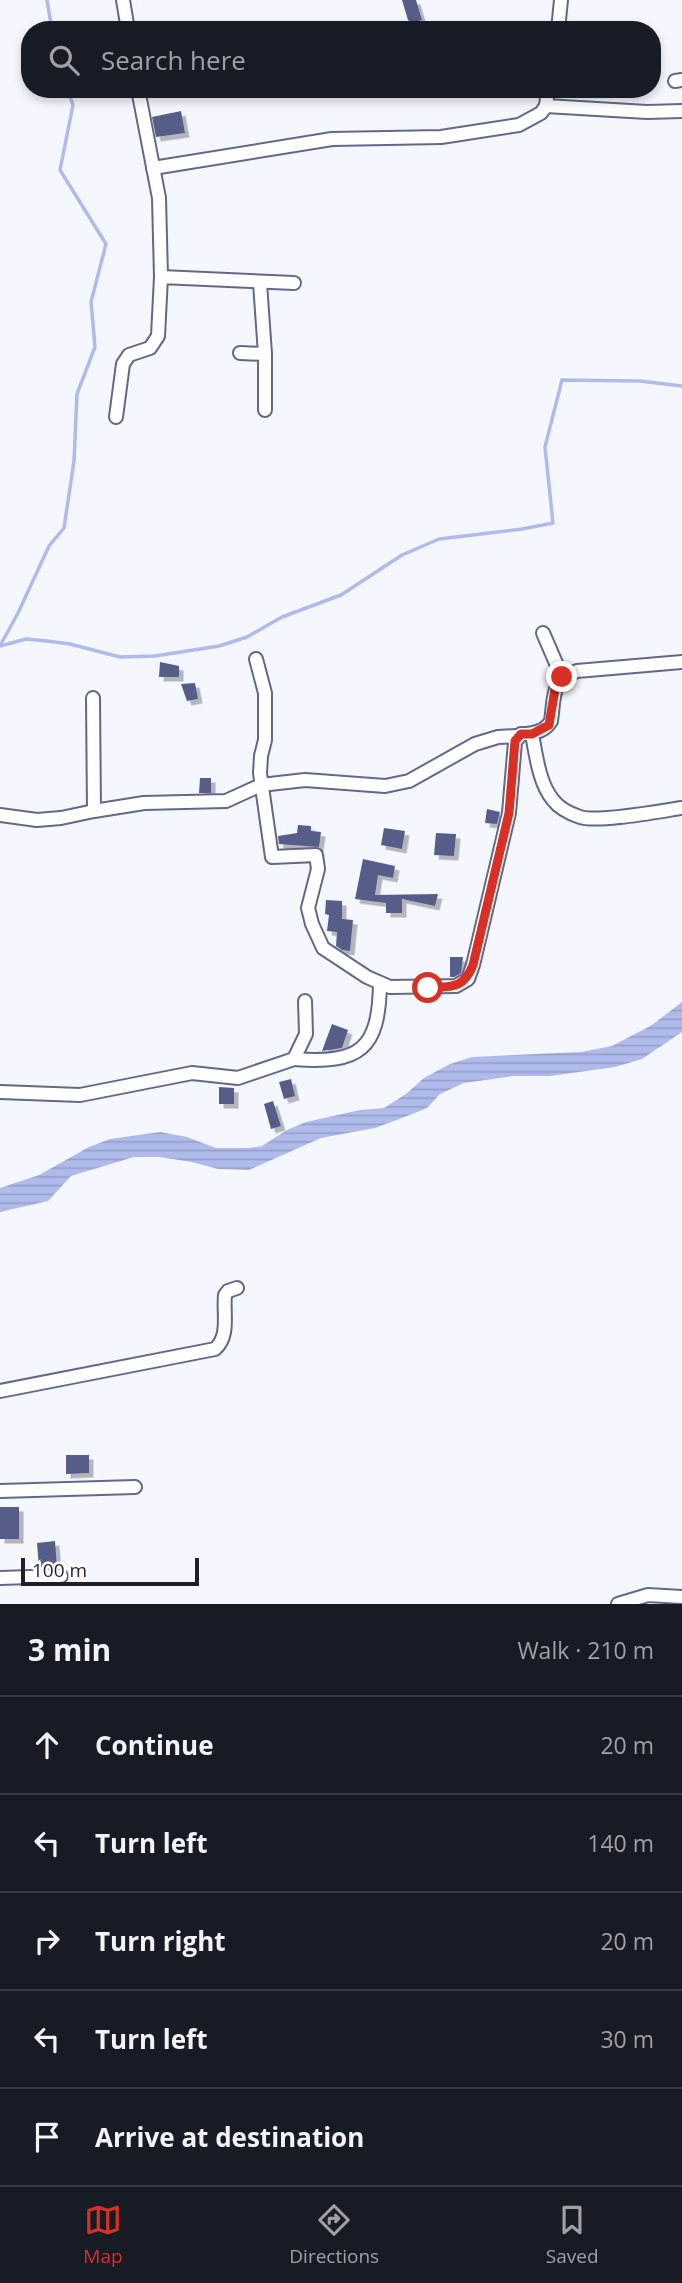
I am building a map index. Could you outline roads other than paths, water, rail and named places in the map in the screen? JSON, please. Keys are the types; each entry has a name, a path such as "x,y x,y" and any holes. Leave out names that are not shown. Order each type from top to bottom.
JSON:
{"street":[{"path":"123,0 126,21"},
{"path":"559,21 561,0"},
{"path":"116,417 123,364 129,355 150,348 158,336 161,277 159,198 140,98"},
{"path":"153,169 332,139 414,139 483,132 519,125 541,113 546,98"},
{"path":"545,106 647,112 682,111"},
{"path":"161,277 294,283"},
{"path":"260,283 265,354 265,410"},
{"path":"240,353 265,354"},
{"path":"543,633 562,677"},
{"path":"256,659 265,693 261,785 272,857 316,855 318,869 308,908 323,947 367,977 390,987 456,986 468,979 504,837 517,736"},
{"path":"0,815 37,820 144,803 226,801 261,785 305,780 385,786 409,781 475,744 498,737 532,734 549,725 555,689 562,677 577,671 682,662"},
{"path":"93,698 94,811"},
{"path":"532,734 546,789 562,808 582,818 621,817 682,808"},
{"path":"0,1092 80,1096 192,1073 238,1078 294,1059 323,1062 352,1056 366,1044 376,1024 380,982"},
{"path":"294,1059 306,1034 305,1001"},
{"path":"0,1391 215,1349 221,1344 224,1334 225,1295 237,1288"},
{"path":"0,1491 135,1487"},
{"path":"0,1578 61,1576"},
{"path":"618,1604 649,1595 682,1597"}],"water":[{"path":"682,1002 682,1032 642,1059 615,1067 550,1076 513,1076 464,1083 440,1094 427,1108 375,1128 321,1138 249,1170 218,1169 159,1157 134,1157 71,1176 48,1201 0,1212 0,1188 39,1175 89,1147 110,1139 160,1132 187,1137 216,1148 262,1146 306,1122 360,1110 384,1108 424,1078 450,1064 472,1057 581,1052 612,1046 652,1025"}],"waterway":[{"path":"47,0 50,21"},
{"path":"1,644 49,546 64,528 74,461 77,394 95,347 91,302 106,244 60,170 73,105 70,98"},
{"path":"0,646 26,639 70,644 120,657 155,656 219,646 247,637 282,617 341,595 402,555 439,539 553,523 545,447 562,380 640,381 682,386"}]}
